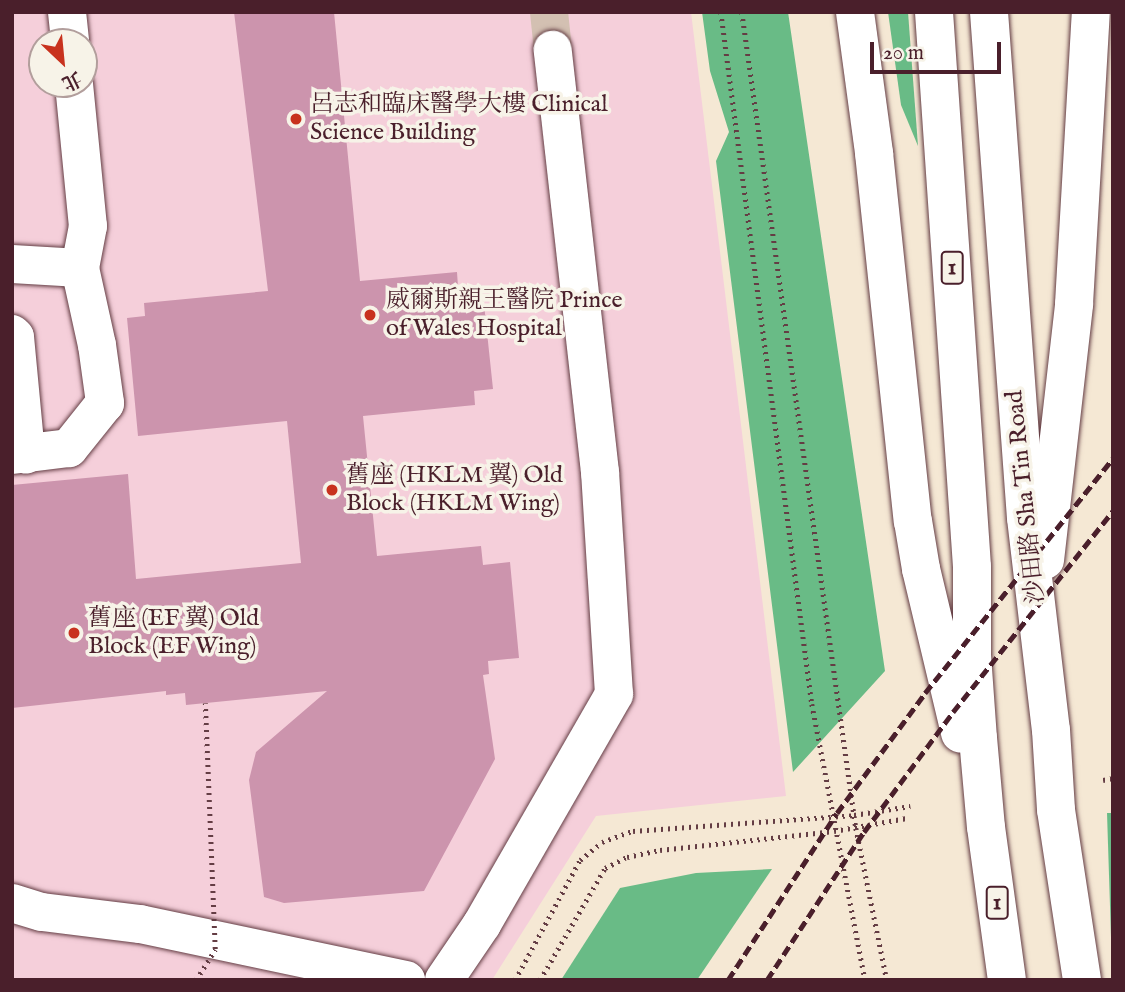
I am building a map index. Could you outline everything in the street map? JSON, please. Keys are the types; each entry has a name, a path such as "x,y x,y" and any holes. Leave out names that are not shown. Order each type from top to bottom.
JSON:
{"main road":[{"path":"855,12 874,153 913,521 941,659 986,827"},
{"name":"1","path":"934,12 972,567 972,655 986,827 1007,980"},
{"name":"沙田路 Sha Tin Road","path":"989,12 1026,518 1041,643 1056,810 1082,980"},
{"path":"1041,643 1045,562 1074,304 1091,12"},
{"path":"444,980 482,924 614,694 600,472 553,50"},
{"path":"12,334 15,337 19,455 69,448 105,403 97,345 79,268 88,226 75,98"},
{"path":"12,264 79,268"},
{"path":"12,903 42,912 140,923 406,980"}],"path":[{"path":"721,12 812,704 834,831 865,980"},
{"path":"742,12 854,815 887,980"},
{"path":"196,980 215,949 205,703"},
{"path":"1103,779 1113,778"},
{"path":"515,980 580,860 602,842 633,831 854,815 910,806"},
{"path":"540,980 605,869 627,857 660,850 856,828 907,818"}],"shaded area":[{"name":"威爾斯親王醫院 Prince of Wales Hospital","path":"12,12 691,12 786,796 596,816 492,980 12,980"}],"green space":[{"path":"702,12 788,12 885,671 793,772 716,161 729,132 710,71"},
{"path":"888,12 908,12 918,146 901,105"},
{"path":"1107,813 1113,813 1113,948 1111,937"},
{"path":"772,869 697,980 561,980 620,888 696,873"}],"building":[{"path":"234,12 334,12 360,281 457,272 458,287 482,285 493,389 474,391 475,405 363,416 377,556 481,546 483,565 510,562 519,658 488,661 489,674 483,675 495,759 424,891 284,903 264,897 249,780 256,752 327,691 186,705 185,693 166,695 166,691 12,708 12,485 128,474 136,579 301,563 287,421 138,436 127,318 145,316 144,303 268,291"}],"tunnel":[{"path":"549,12 553,50"}],"railway":[{"path":"728,980 837,813 925,693 1113,458"},
{"path":"767,980 864,832 953,712 1113,511"}],"place":[{"name":"呂志和臨床醫學大樓 Clinical Science Building","path":"296,119"},
{"name":"威爾斯親王醫院 Prince of Wales Hospital","path":"370,315"},
{"name":"舊座 (HKLM 翼) Old Block (HKLM Wing)","path":"332,490"},
{"name":"舊座 (EF 翼) Old Block (EF Wing)","path":"74,633"}]}
